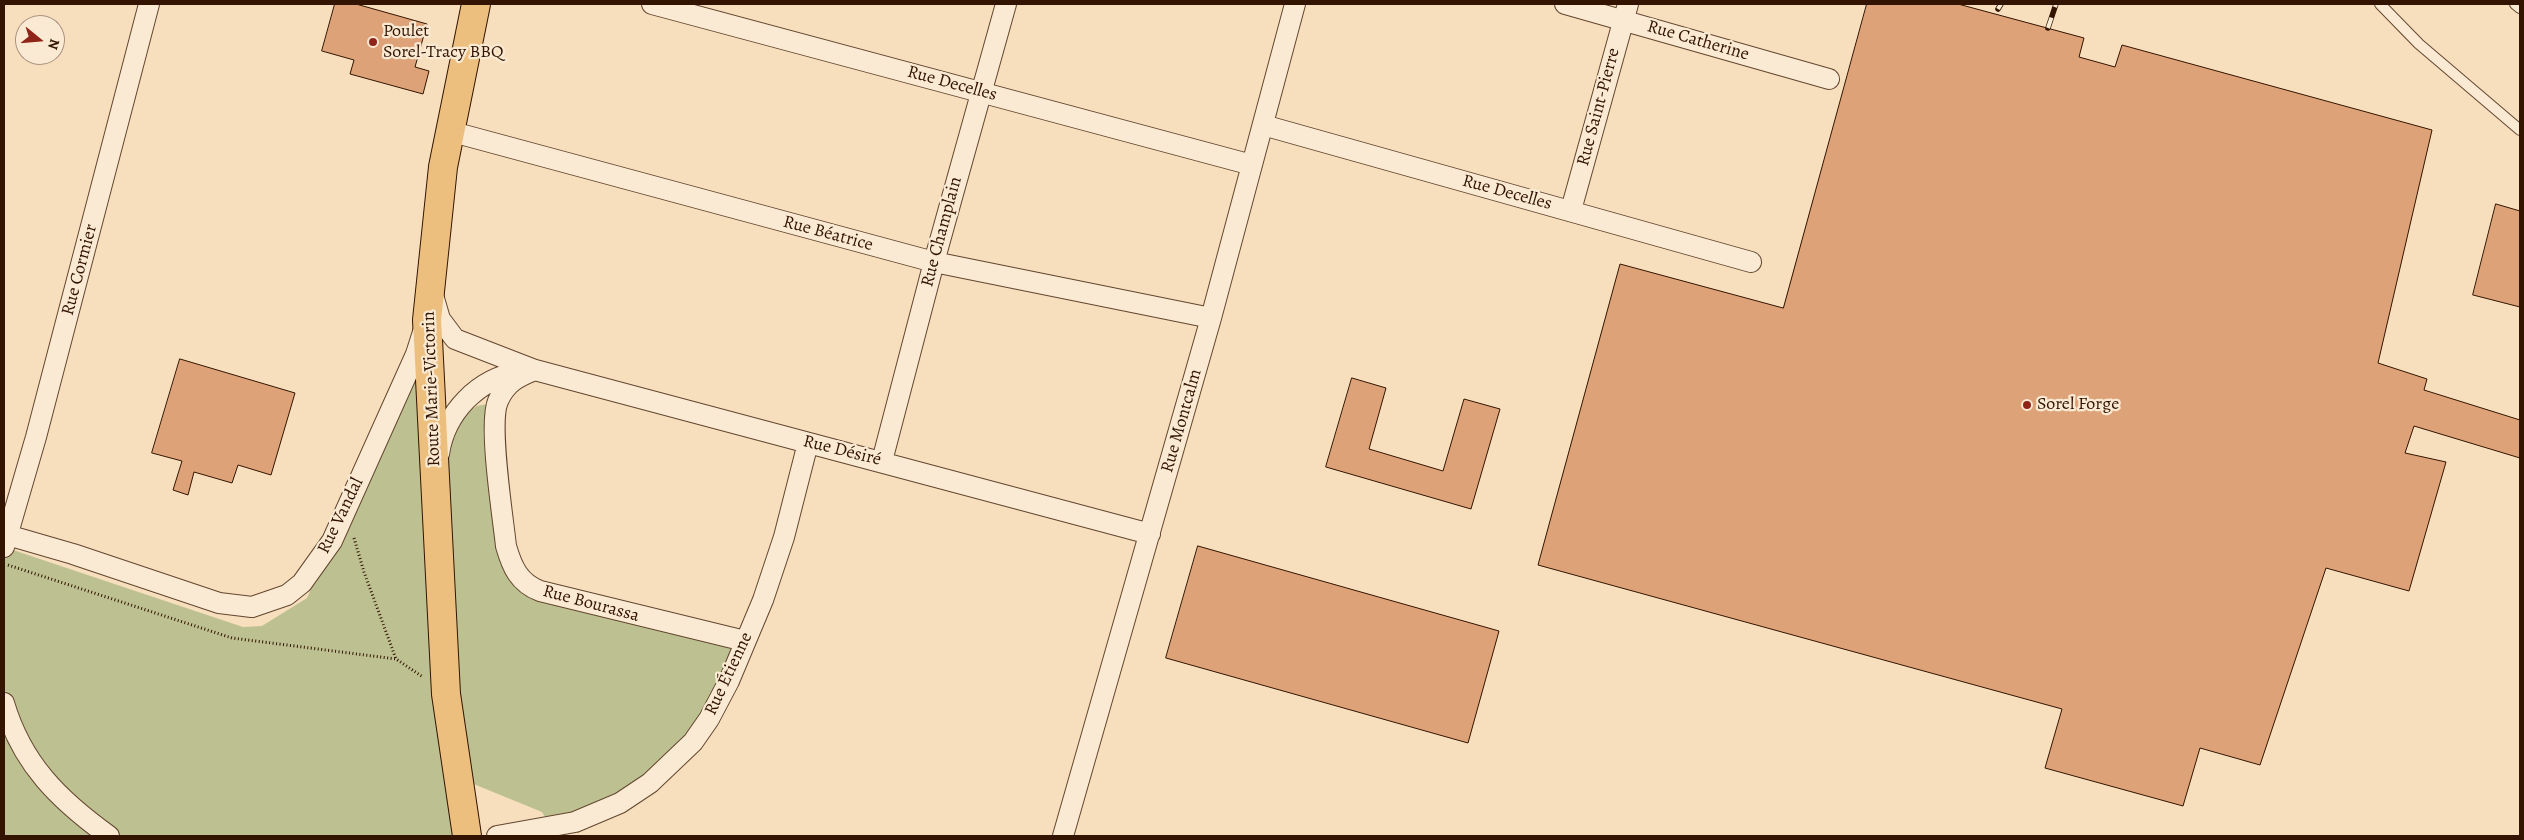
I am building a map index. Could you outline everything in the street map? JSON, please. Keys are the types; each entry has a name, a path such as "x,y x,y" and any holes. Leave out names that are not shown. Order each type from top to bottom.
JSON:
{"main road":[{"path":"461,4 470,30"},
{"name":"Route Marie-Victorin","path":"467,836 446,694 427,320 430,278 449,131 476,4"}],"street":[{"name":"Rue Cormier","path":"5,538 36,437 149,4"},
{"name":"Rue Decelles","path":"652,4 1252,165"},
{"name":"Rue Champlain","path":"882,461 934,262 1006,4"},
{"name":"Rue Montcalm","path":"1063,836 1211,318 1296,4"},
{"name":"Rue Catherine","path":"1565,4 1626,11 1829,79"},
{"name":"Rue Saint-Pierre","path":"1571,210 1626,11"},
{"name":"Rue Decelles","path":"1263,125 1751,262"},
{"name":"Rue Béatrice","path":"449,131 934,262 1211,318"},
{"name":"Rue Désiré","path":"430,278 440,319 456,338 534,370 882,461 1150,534"},
{"name":"Rue Vandal","path":"5,538 73,554 219,603 252,606 287,595 302,583 332,541 416,354 427,320"},
{"name":"Rue Désiré","path":"436,480 442,439 457,411 468,397 480,387 506,374 534,370"},
{"name":"Rue Bourassa","path":"534,370 511,381 504,391 497,402 495,426 506,546 512,565 519,577 528,586 540,591 745,641"},
{"name":"Rue Étienne","path":"497,836 552,828 575,822 620,803 650,783 692,742 709,719 730,681 774,567 808,443"},
{"path":"4,703 24,752 42,778 66,803 109,836"}],"lane":[{"path":"2380,4 2419,44 2520,130"},
{"path":"2515,4 2520,8"}],"path":[{"path":"346,509 364,572 396,659"},
{"path":"4,564 232,638 396,659 446,694"}],"green space":[{"path":"416,354 435,477 461,417 477,406 497,402 519,577 745,641 729,681 650,783 552,828 542,812 459,778 464,836 4,836 4,547 243,627 262,626 307,598"}],"building":[{"path":"335,4 356,4 427,24 415,67 429,71 423,94 350,74 354,60 322,51"},
{"name":"Sorel Forge","path":"1867,4 1958,4 2084,38 2079,57 2115,67 2122,45 2432,130 2378,363 2427,379 2424,390 2520,420 2520,458 2414,426 2405,453 2446,462 2409,591 2326,568 2260,765 2200,748 2183,806 2045,768 2062,709 1538,565 1620,264 1783,308"},
{"path":"2496,204 2520,211 2520,307 2473,295"},
{"path":"180,359 295,393 271,475 238,465 232,483 194,472 188,495 173,490 182,461 152,453"},
{"path":"1352,378 1386,388 1369,449 1443,471 1464,399 1500,409 1471,509 1326,467"},
{"path":"1198,546 1499,631 1468,743 1166,658"}],"railway":[{"path":"1998,9 2001,4"},
{"path":"2048,28 2056,4"}],"place":[{"name":"Poulet Sorel-Tracy BBQ","path":"373,42"},
{"name":"Sorel Forge","path":"2027,405"}]}
